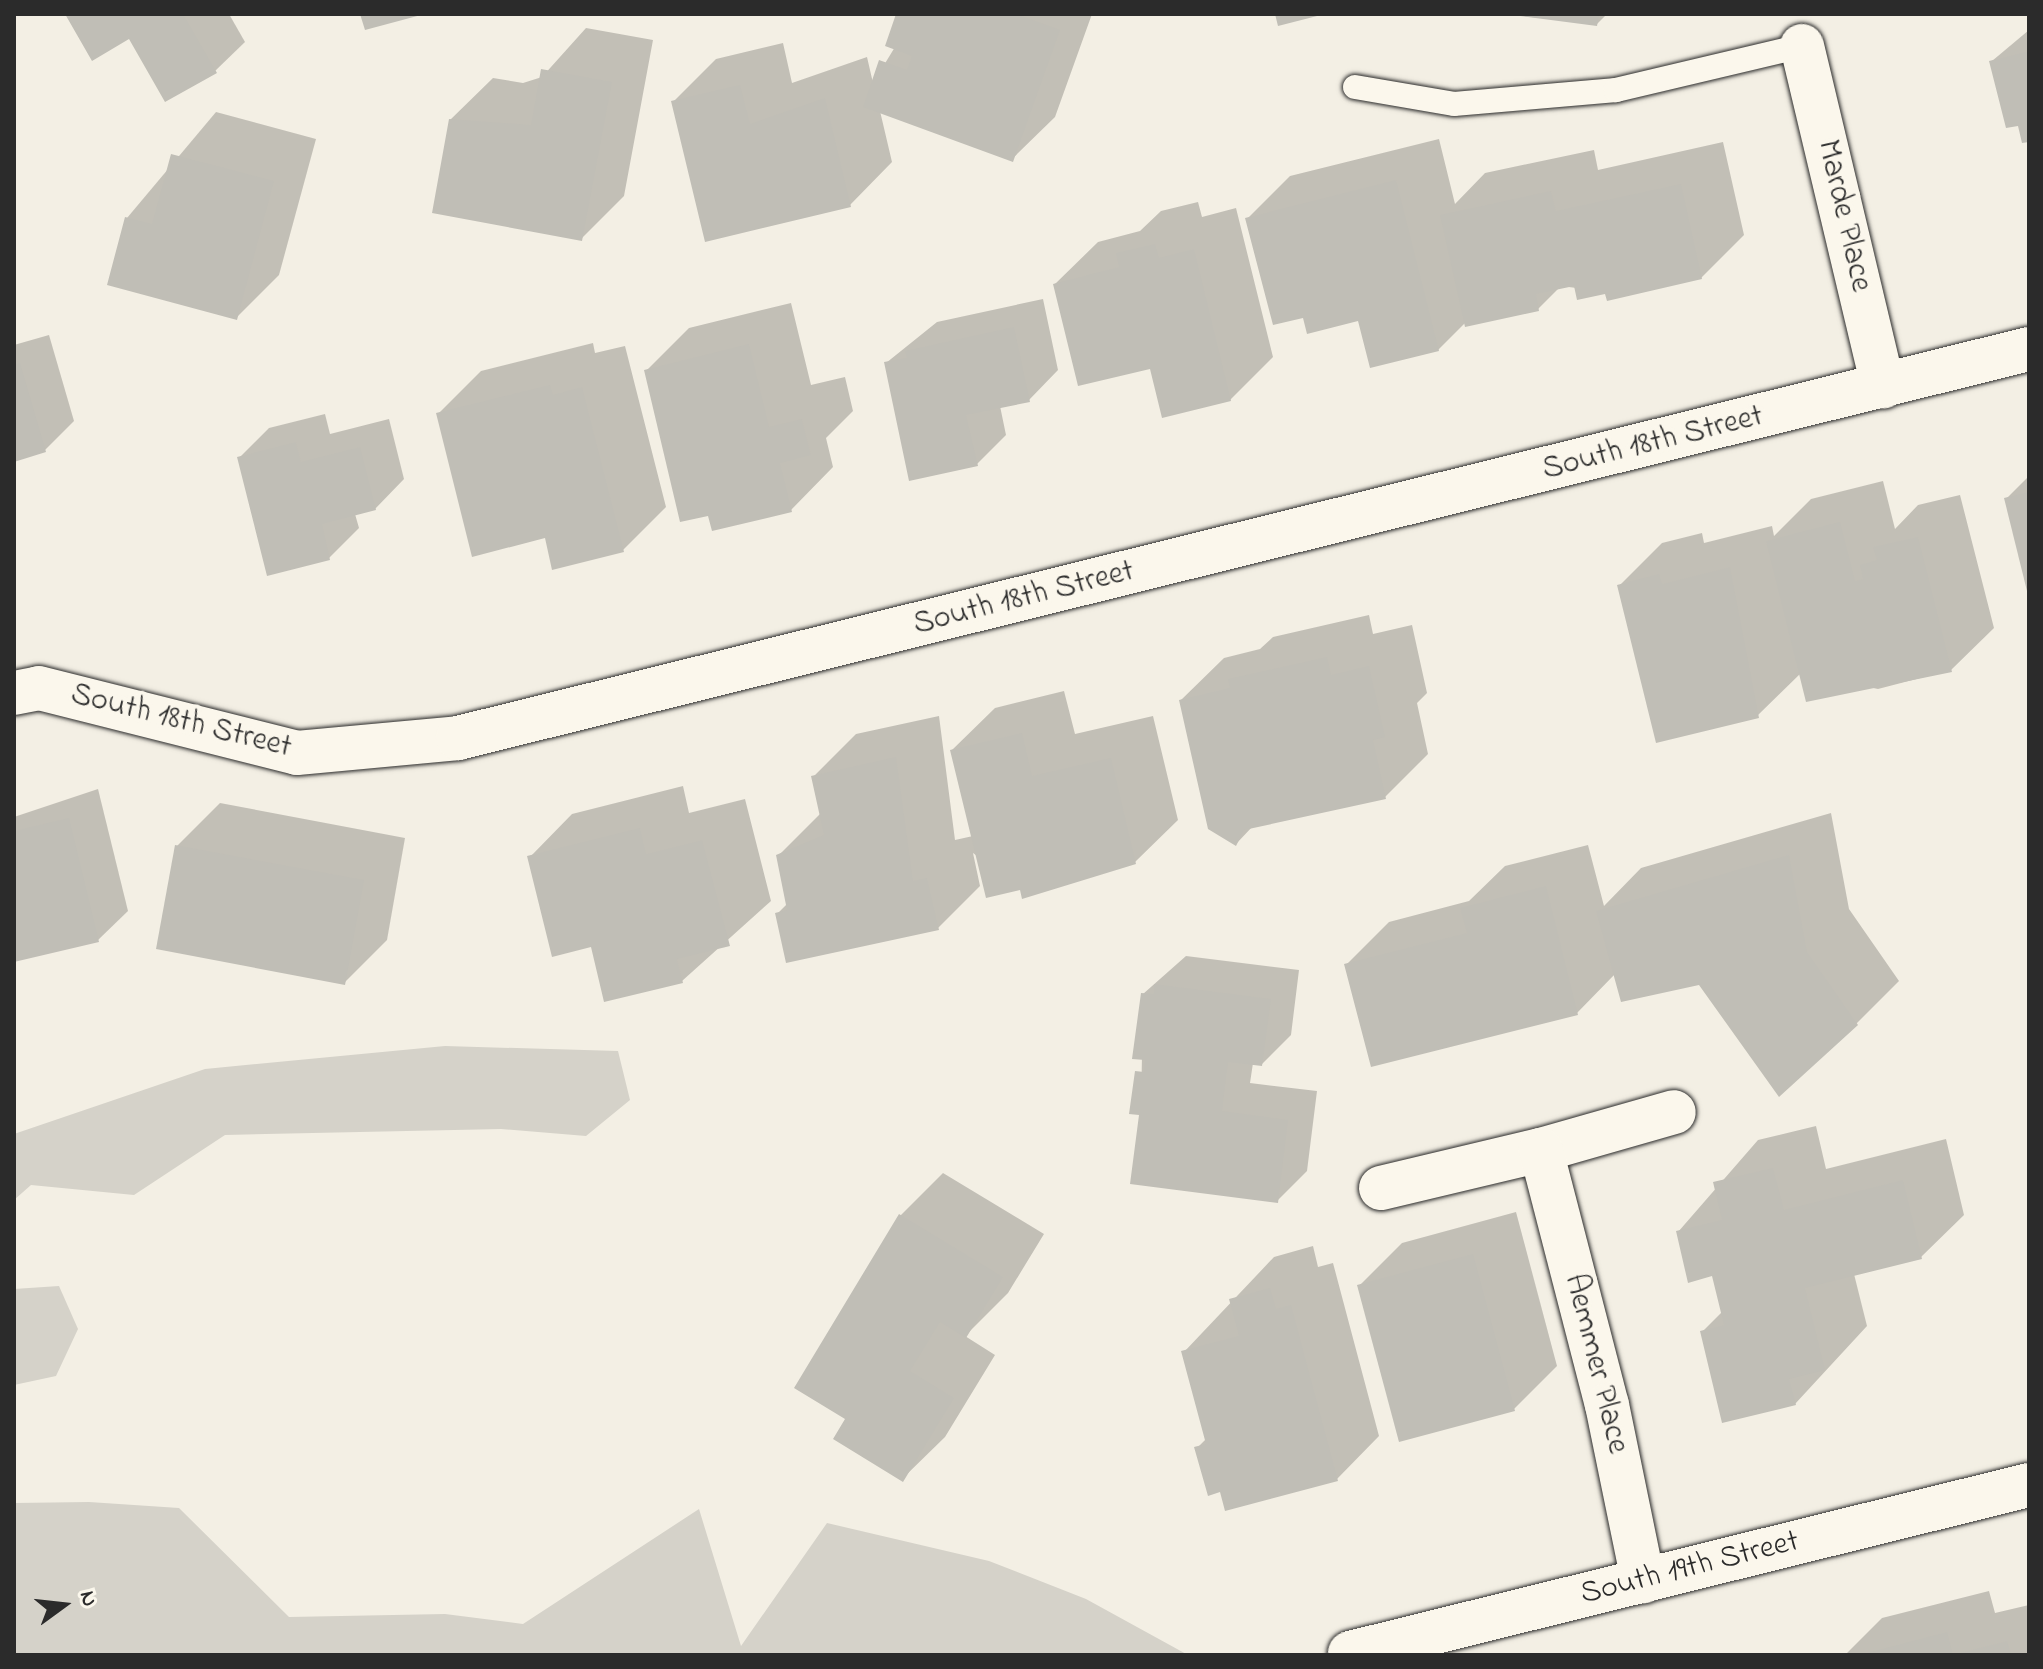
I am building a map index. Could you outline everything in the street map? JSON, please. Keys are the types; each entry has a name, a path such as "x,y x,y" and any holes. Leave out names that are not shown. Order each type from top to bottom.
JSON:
{"street":[{"name":"Marde Place","path":"1802,46 1883,387"},
{"name":"South 18th Street","path":"14,693 70,695 297,753 458,738 2029,349"},
{"path":"1381,1188 1541,1150 1674,1112"},
{"name":"Aemmer Place","path":"1541,1150 1607,1405 1643,1581"},
{"name":"South 19th Street","path":"1350,1653 2029,1485"}],"lane":[{"path":"1355,87 1454,104 1601,92 1802,46"}],"shaded area":[{"path":"445,1046 618,1051 630,1100 586,1136 501,1129 225,1135 134,1195 31,1185 14,1200 14,1134 205,1069"},
{"path":"59,1286 78,1329 56,1376 14,1385 14,1289"},
{"path":"89,1502 179,1508 289,1617 445,1614 523,1624 699,1509 741,1646 827,1523 989,1561 1086,1599 1188,1655 14,1655 14,1503"}],"building":[{"path":"65,14 183,14 217,73 165,102 129,39 92,61"},
{"path":"360,14 421,14 421,15 365,30"},
{"path":"896,14 1016,14 1060,30 1013,162 863,107 879,60 907,70 912,56 885,46"},
{"path":"1275,14 1320,14 1321,15 1278,26"},
{"path":"1504,14 1599,14 1597,26"},
{"path":"2029,51 2029,142 2022,143 2018,126 2006,128 1989,61"},
{"path":"541,69 612,82 582,241 432,213 449,119 531,125"},
{"path":"740,85 750,124 825,98 851,207 705,242 671,101"},
{"path":"171,154 274,181 237,320 107,285 125,217 152,224"},
{"path":"1396,180 1439,351 1370,368 1358,321 1307,334 1303,318 1273,325 1245,218"},
{"path":"1681,184 1702,279 1607,301 1605,294 1577,300 1574,286 1536,294 1539,311 1465,327 1440,215 1551,191 1556,211"},
{"path":"1155,244 1159,258 1194,249 1231,401 1162,418 1150,369 1078,386 1053,284 1119,267 1116,253"},
{"path":"1014,327 1030,402 966,415 978,466 909,481 884,362 907,358 905,351"},
{"path":"749,344 769,427 802,419 811,455 780,463 792,512 712,531 708,516 680,522 644,370"},
{"path":"20,363 46,452 14,462 14,365"},
{"path":"550,385 553,395 582,387 624,552 552,570 545,538 472,557 436,413"},
{"path":"296,442 301,462 360,447 376,510 322,524 330,560 267,576 237,457"},
{"path":"2029,492 2029,595 2028,595 2004,498"},
{"path":"1840,522 1855,581 1863,579 1860,565 1877,560 1873,547 1918,537 1952,672 1806,702 1766,541"},
{"path":"1730,567 1759,718 1656,743 1617,585 1659,574 1662,584"},
{"path":"1327,657 1331,675 1369,666 1385,737 1373,740 1386,799 1244,830 1236,846 1208,829 1179,700 1230,688 1228,679"},
{"path":"1022,733 1032,776 1111,758 1136,864 1022,899 1020,890 986,898 950,750"},
{"path":"896,757 913,881 927,878 939,930 786,963 775,913 787,910 776,855 824,835 811,776"},
{"path":"69,818 99,942 14,962 14,831"},
{"path":"640,828 646,854 702,840 730,946 677,959 683,983 604,1002 591,947 552,957 527,856"},
{"path":"175,845 364,880 345,985 156,949"},
{"path":"1789,855 1807,952 1858,1025 1779,1097 1699,985 1621,1002 1596,911"},
{"path":"1546,886 1578,1015 1371,1067 1344,964 1467,933 1460,908"},
{"path":"1154,984 1271,999 1262,1066 1228,1062 1222,1111 1288,1120 1278,1203 1130,1184 1139,1115 1129,1114 1135,1071 1144,1072 1145,1060 1132,1059 1141,993 1154,994"},
{"path":"1773,1168 1784,1210 1903,1180 1922,1259 1805,1288 1825,1370 1789,1379 1796,1405 1722,1423 1700,1331 1724,1325 1712,1276 1688,1283 1676,1231 1722,1220 1713,1182"},
{"path":"899,1214 1003,1277 966,1338 940,1322 910,1371 954,1398 903,1482 833,1439 845,1419 794,1388"},
{"path":"1473,1254 1515,1411 1399,1442 1357,1285"},
{"path":"1270,1288 1276,1309 1291,1305 1338,1481 1225,1511 1220,1492 1208,1496 1194,1447 1206,1444 1181,1351 1239,1336 1229,1299"},
{"path":"1947,1632 1953,1655 1863,1655 1863,1654"},
{"path":"2007,1641 2011,1655 1955,1654"}]}
